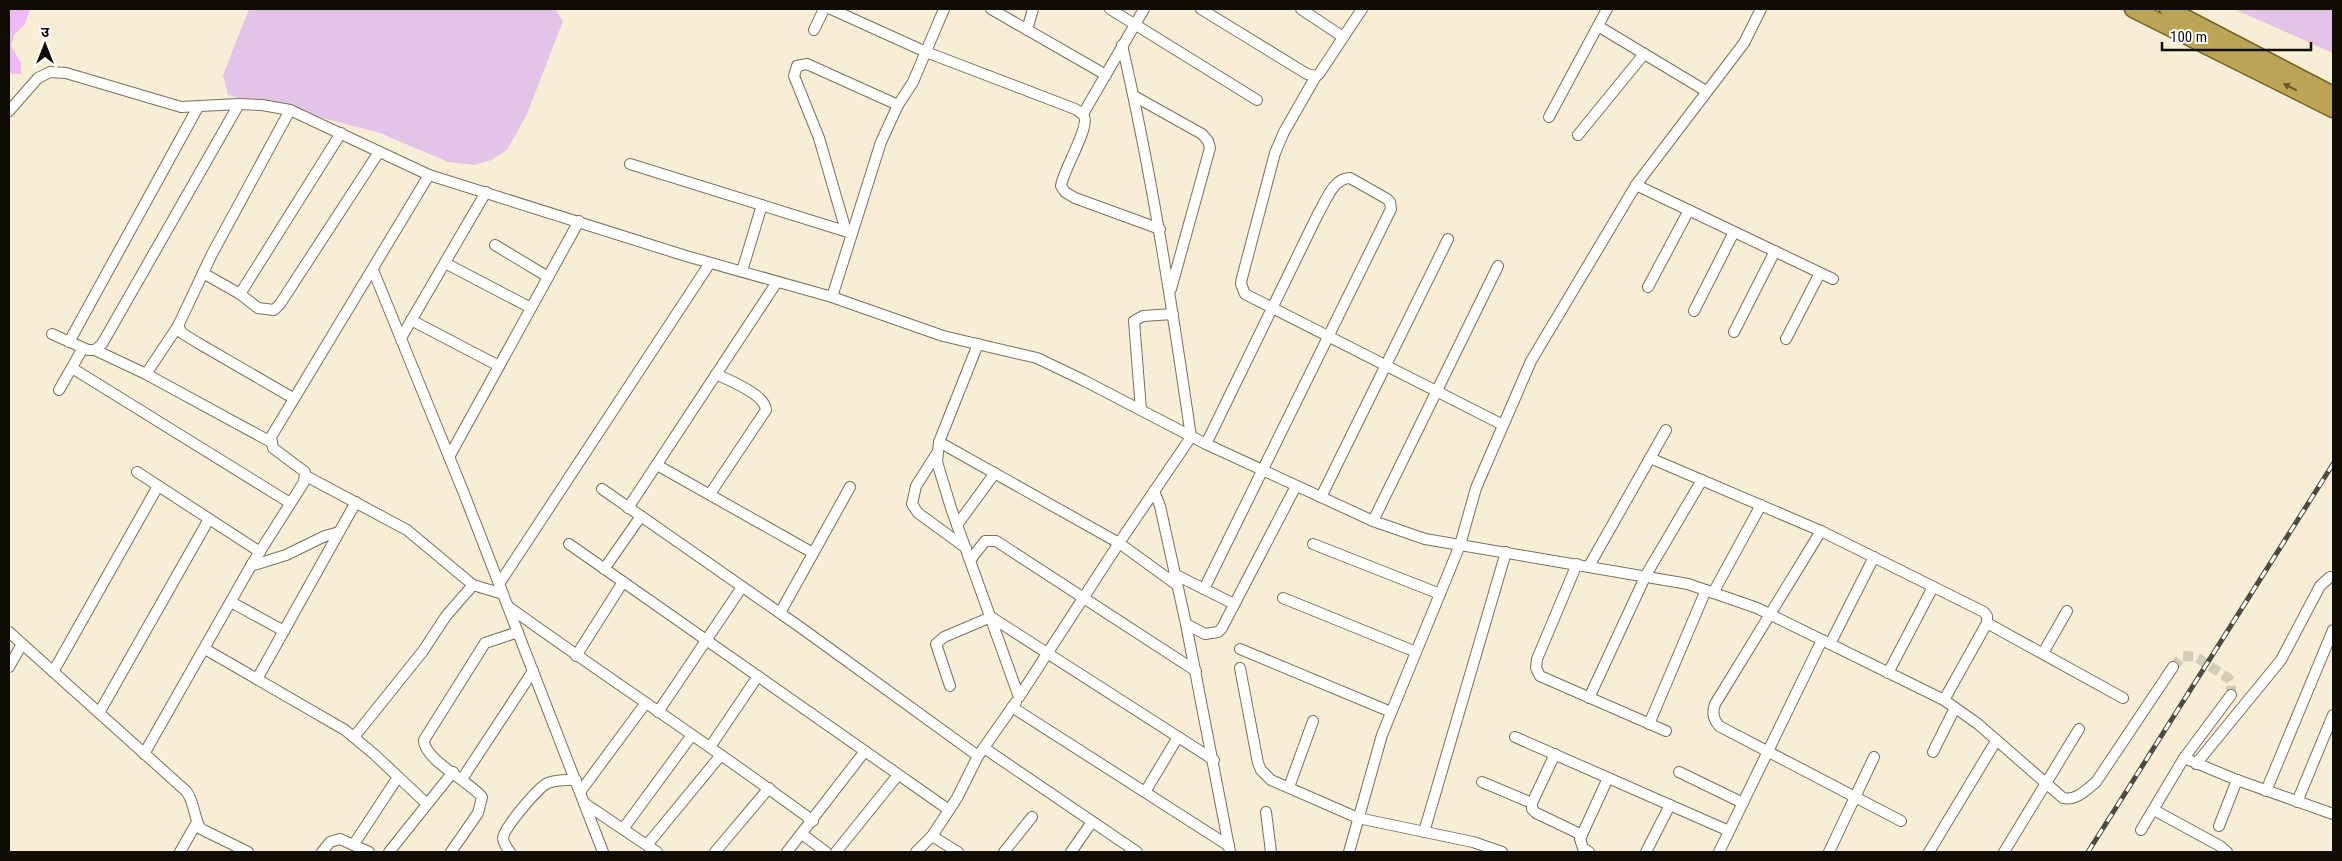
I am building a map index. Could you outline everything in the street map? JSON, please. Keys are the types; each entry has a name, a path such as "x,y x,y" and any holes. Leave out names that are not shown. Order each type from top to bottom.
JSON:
{"highway":[{"path":"2132,9 2333,109"},
{"path":"2168,9 2333,95"}],"street":[{"path":"814,30 824,9"},
{"path":"831,9 926,52 1075,109 1083,114 1086,121 1083,131 1062,177 1061,186 1065,192 1075,198 1160,230"},
{"path":"832,297 849,232 881,142 898,105 913,82 944,9"},
{"path":"991,9 1106,75"},
{"path":"1028,30 1033,9"},
{"path":"1110,9 1257,100"},
{"path":"1083,114 1144,9"},
{"path":"1201,9 1307,74 1316,76"},
{"path":"1302,9 1344,37"},
{"path":"1362,9 1316,76 1284,132 1275,154 1241,284 1245,294 1503,425"},
{"path":"1549,117 1607,9"},
{"path":"1349,852 1382,735 1460,544 1476,488 1531,362 1636,185 1706,91 1744,44 1761,9"},
{"path":"1598,26 1706,91"},
{"path":"916,852 932,836 949,810 981,752 1019,697 1118,543 1191,437 1160,230 1122,45"},
{"path":"1578,135 1644,54"},
{"path":"849,232 820,138 794,76 794,70 797,66 807,64 898,105"},
{"path":"9,111 38,78 50,72 75,75 174,105 198,107 239,104 262,105 290,110 429,175 742,272 832,297 944,336 1037,358 1191,437 1373,521 1425,539 1646,575 1688,584 1770,615 1944,700 1978,724 2063,798 2070,799 2096,782 2173,668"},
{"path":"1134,96 1202,134 1208,141 1210,148 1170,292"},
{"path":"95,350 102,344 239,104"},
{"path":"70,342 198,107"},
{"path":"146,374 178,326 203,273 290,110"},
{"path":"240,294 341,133"},
{"path":"203,273 240,294 258,308 267,311 274,310 280,304 379,152"},
{"path":"630,164 849,232"},
{"path":"271,442 271,438 293,398 373,270 429,175"},
{"path":"1204,589 1264,471 1391,209 1390,202 1387,199 1350,178 1344,178 1336,183 1318,214 1206,444"},
{"path":"1636,185 1833,279"},
{"path":"401,338 486,192"},
{"path":"742,272 762,205"},
{"path":"1648,287 1689,210"},
{"path":"449,457 579,221"},
{"path":"1694,311 1734,232"},
{"path":"1321,497 1448,239"},
{"path":"495,245 548,277"},
{"path":"1734,332 1775,252"},
{"path":"445,262 531,308"},
{"path":"501,589 710,262"},
{"path":"1373,521 1498,266"},
{"path":"373,270 508,606 603,852"},
{"path":"1786,339 1820,273"},
{"path":"628,508 777,282"},
{"path":"1141,410 1134,321 1143,316 1173,314"},
{"path":"411,320 499,366"},
{"path":"178,326 182,333 293,398"},
{"path":"52,334 83,348 95,350 146,374 271,442 274,448 302,468 306,476 407,530 474,585 501,589"},
{"path":"978,344 940,442 937,462 1019,697"},
{"path":"59,390 83,348"},
{"path":"72,368 290,503"},
{"path":"710,494 766,410 766,405 757,396 716,374"},
{"path":"1589,566 1666,430"},
{"path":"940,442 1118,543 1175,580 1204,589 1234,604"},
{"path":"937,453 916,486 912,504 918,513 966,548"},
{"path":"1650,458 1821,531 1984,612 1987,616 1987,623 1944,700"},
{"path":"656,465 813,553"},
{"path":"137,472 260,552"},
{"path":"958,525 995,473"},
{"path":"144,754 251,566 306,476"},
{"path":"1589,698 1646,575 1702,480"},
{"path":"53,672 158,486"},
{"path":"1186,624 1206,634 1218,632 1296,486"},
{"path":"780,613 850,487"},
{"path":"602,489 981,752 1136,852"},
{"path":"1154,491 1160,506 1196,671 1230,849"},
{"path":"257,679 356,502"},
{"path":"1649,724 1710,591 1761,505"},
{"path":"604,569 641,516"},
{"path":"99,713 209,518"},
{"path":"1821,531 1715,704 1714,719 1719,726 1901,821"},
{"path":"251,566 286,556 324,536 339,532"},
{"path":"971,559 985,540 996,541 1196,671"},
{"path":"568,544 949,810"},
{"path":"1313,544 1440,594"},
{"path":"1424,832 1506,552"},
{"path":"1719,852 1768,752 1826,642 1874,557"},
{"path":"1577,564 1537,659 1536,668 1540,676 1666,731"},
{"path":"2196,764 2280,660 2320,586 2330,577 2333,577"},
{"path":"576,656 623,582"},
{"path":"354,737 423,651 446,616 474,585"},
{"path":"658,712 742,587"},
{"path":"1888,673 1934,587"},
{"path":"1283,598 1416,652"},
{"path":"231,602 284,631"},
{"path":"508,606 576,656 813,820"},
{"path":"2043,653 2067,611"},
{"path":"991,617 1214,760"},
{"path":"950,686 936,644 944,637 991,617"},
{"path":"1987,623 2123,698"},
{"path":"2266,791 2333,630"},
{"path":"9,632 191,797 196,822 207,832 248,852"},
{"path":"451,852 482,803 482,797 427,751 424,745 428,731 485,644 518,632"},
{"path":"9,667 22,644"},
{"path":"205,649 354,737 427,804"},
{"path":"1240,649 1391,712"},
{"path":"1240,668 1261,770 1271,780 1358,818 1473,842 1502,852"},
{"path":"462,779 533,671"},
{"path":"710,747 758,676"},
{"path":"2141,830 2184,758 2231,695"},
{"path":"580,792 645,704"},
{"path":"1012,707 1230,849"},
{"path":"1933,752 1955,708"},
{"path":"2297,802 2333,715"},
{"path":"1289,787 1313,721"},
{"path":"2004,852 2079,729"},
{"path":"623,829 692,735"},
{"path":"1144,792 1178,737"},
{"path":"1516,737 1729,831"},
{"path":"1929,852 1996,741"},
{"path":"787,852 865,751"},
{"path":"1555,754 1532,803 1532,809 1536,813 1582,835"},
{"path":"647,845 721,755"},
{"path":"1829,852 1874,757"},
{"path":"2184,758 2266,791 2333,813"},
{"path":"388,852 453,772"},
{"path":"1679,772 1743,803"},
{"path":"836,852 898,775"},
{"path":"354,844 398,777"},
{"path":"1589,852 1580,844 1582,835 1608,778"},
{"path":"510,852 504,842 505,832 537,790 548,782 576,780"},
{"path":"2219,826 2237,780"},
{"path":"1482,782 1532,803"},
{"path":"715,852 769,788"},
{"path":"584,803 657,852"},
{"path":"1646,852 1670,805"},
{"path":"2154,810 2220,846 2227,852"},
{"path":"1266,812 1271,852"},
{"path":"1004,852 1032,817"},
{"path":"180,852 196,822"},
{"path":"1071,852 1092,822"},
{"path":"802,834 826,852"},
{"path":"932,836 958,852"},
{"path":"322,852 334,839 354,844 369,852"}],"shaded area":[{"path":"9,9 30,9 25,24 14,35 11,46 21,63 21,74 12,74 9,71"},
{"path":"249,9 555,9 563,21 527,114 507,150 491,160 475,165 448,162 380,133 319,117 291,105 259,100 245,100 228,95 223,75"},
{"path":"2234,9 2333,9 2333,53"}],"tunnel":[{"path":"2173,667 2183,656 2196,657 2228,678 2231,682 2231,695"}],"railway":[{"path":"2088,852 2333,464"}]}
